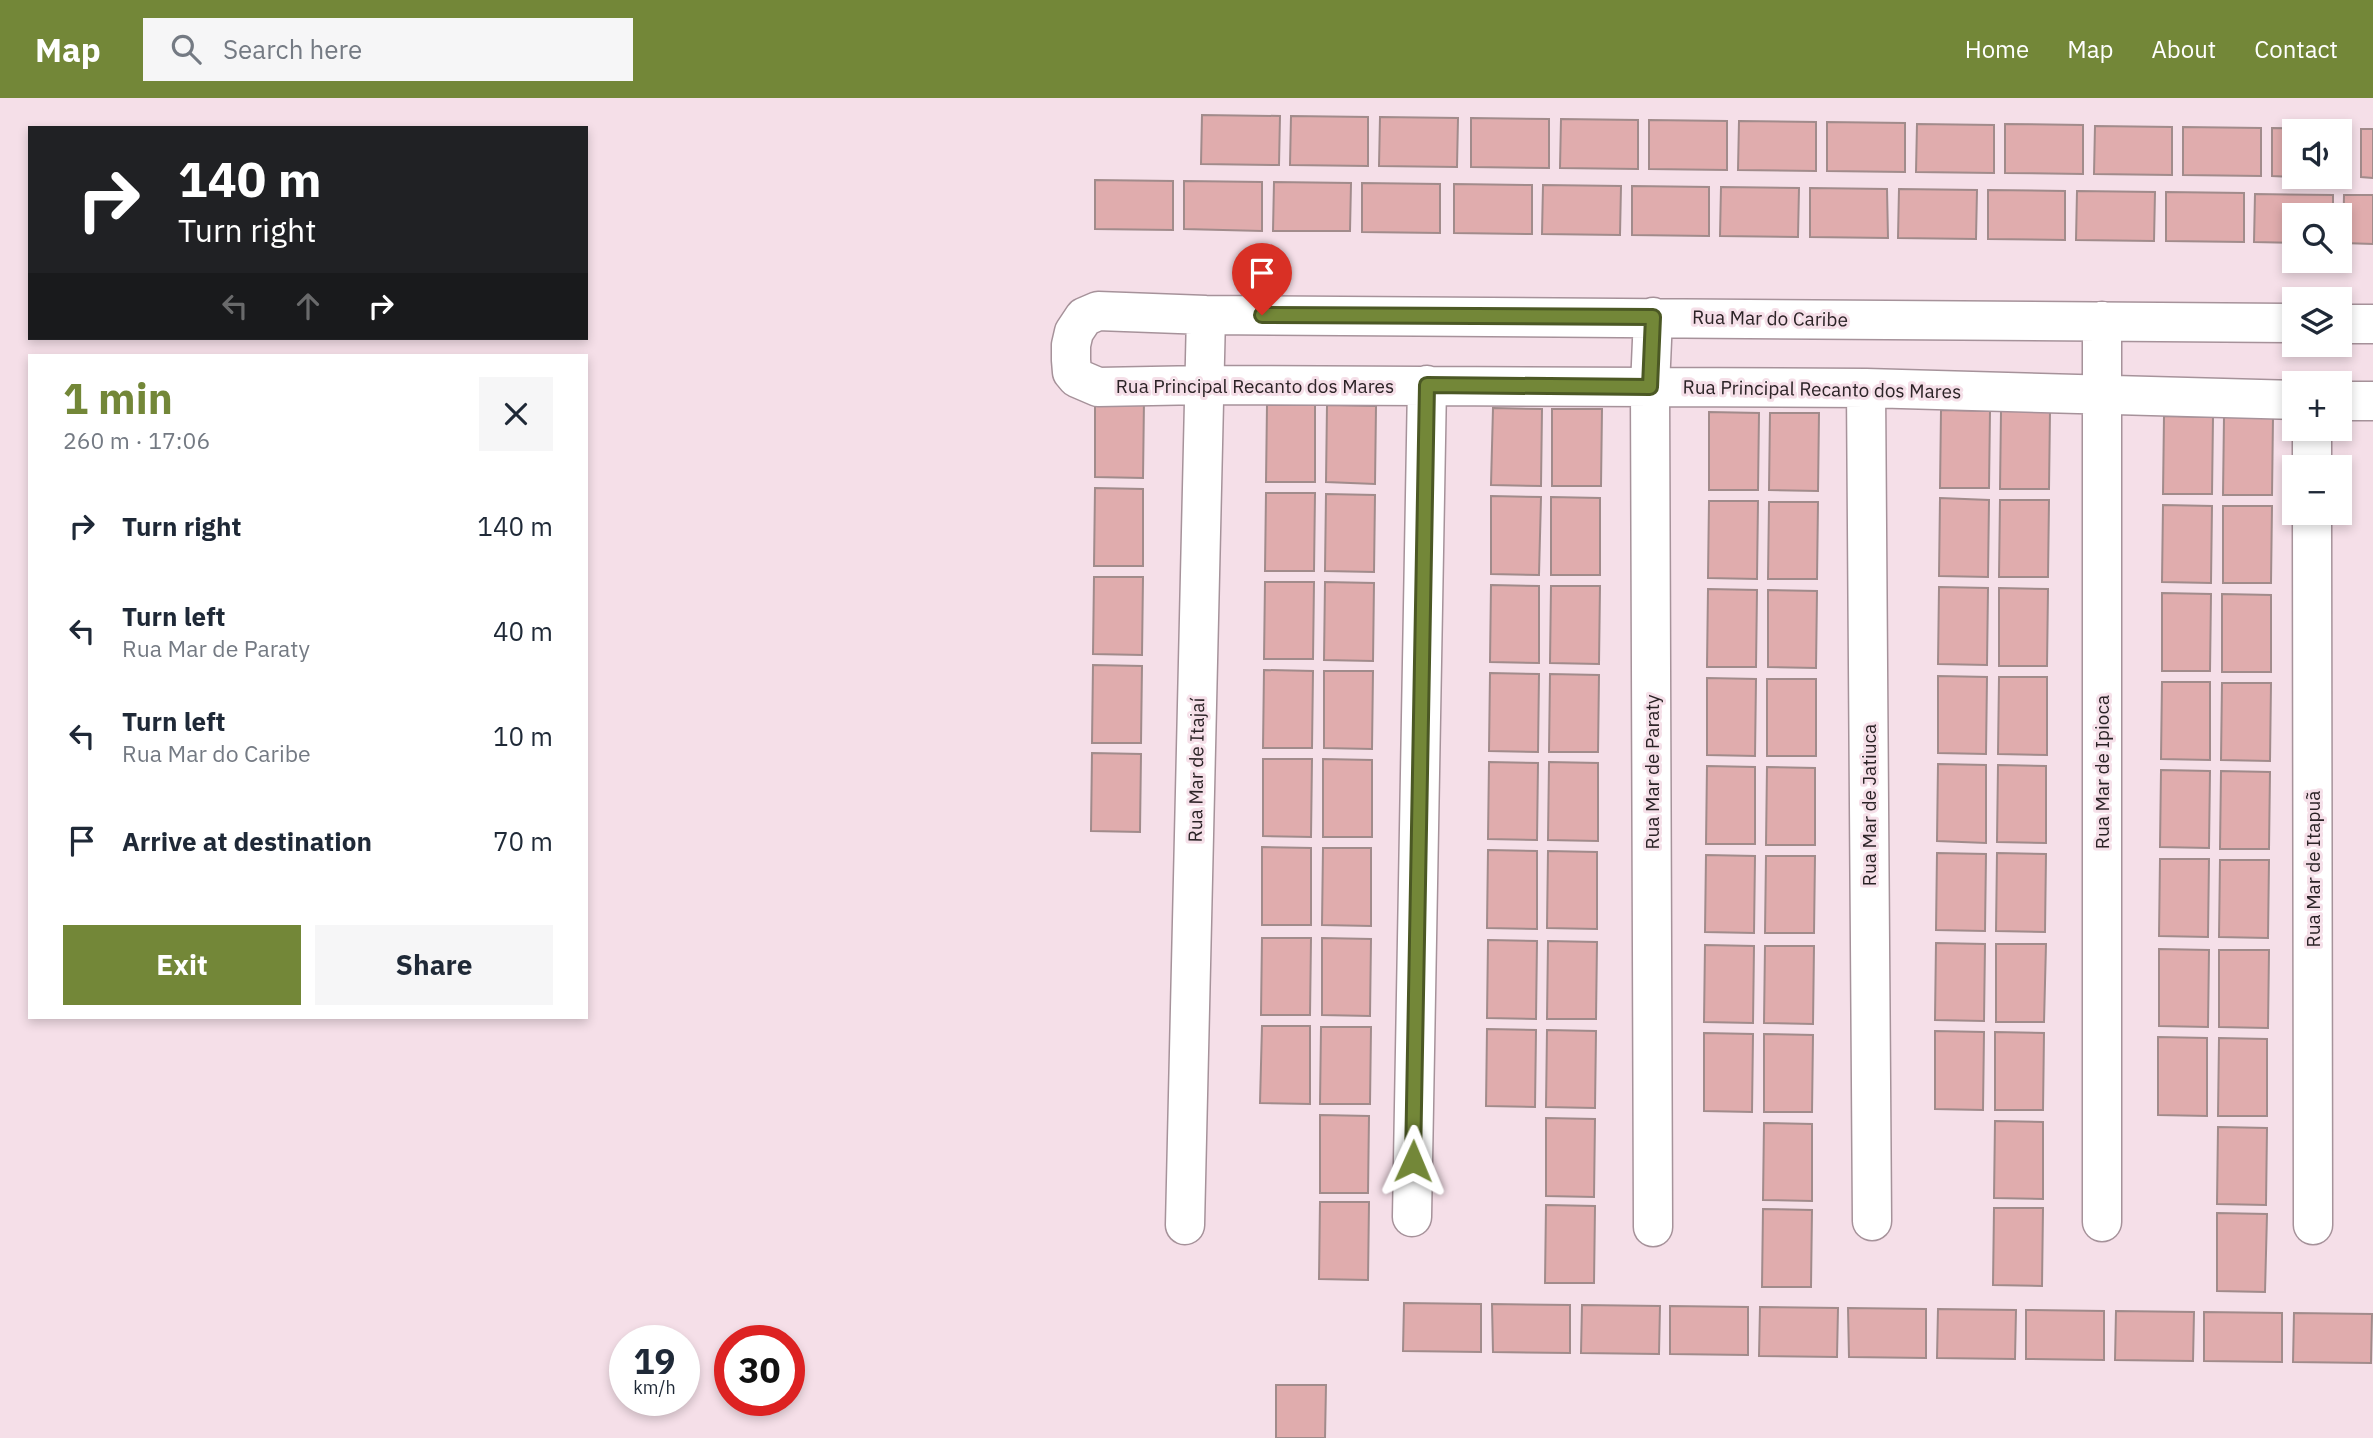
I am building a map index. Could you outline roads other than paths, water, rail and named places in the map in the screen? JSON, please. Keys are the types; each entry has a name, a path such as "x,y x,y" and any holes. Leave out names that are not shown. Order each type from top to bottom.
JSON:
{"street":[{"name":"Rua Mar do Caribe","path":"1098,387 1077,378 1072,372 1071,345 1074,332 1084,317 1098,311 1206,315 2282,323"},
{"name":"Rua Mar de Itajaí","path":"1185,1225 1206,315"},
{"name":"Rua Mar de Paraty","path":"1653,317 1650,387 1653,1227"},
{"name":"Rua Mar de Ipioca","path":"2102,321 2102,1222"},
{"path":"2352,324 2373,324"},
{"name":"Rua Principal Recanto dos Mares","path":"1098,387 1427,385 1866,388 2282,400"},
{"path":"1412,1217 1427,385"},
{"name":"Rua Mar de Jatiuca","path":"1866,388 1871,1221"},
{"path":"2352,401 2373,401"},
{"name":"Rua Mar de Itapuã","path":"2312,525 2313,1225"}]}
